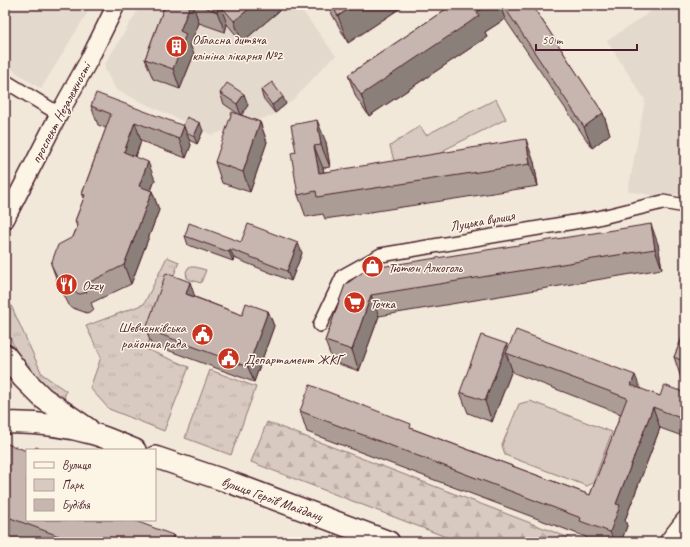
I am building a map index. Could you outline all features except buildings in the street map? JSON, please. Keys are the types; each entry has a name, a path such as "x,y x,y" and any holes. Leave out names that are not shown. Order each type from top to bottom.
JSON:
{"main road":[{"path":"5,354 23,378 43,398 95,434"},
{"path":"5,423 38,424 95,434 132,449"},
{"name":"вулиця Героїв Майдану","path":"156,457 232,483 389,542"}],"street":[{"name":"проспект Незалежності","path":"5,220 59,114 89,60 116,5"},
{"path":"5,81 59,114"},
{"name":"Луцька вулиця","path":"320,325 343,276 381,255 598,218 662,202 685,206"},
{"path":"668,542 685,520"}],"shaded area":[{"path":"5,5 92,5 41,89 5,65"},
{"path":"141,5 298,5 336,56 330,60 295,98 276,114 212,135 116,90 105,70 105,64"},
{"path":"660,5 685,5 685,193 661,197 628,191 645,100 607,41"}],"green space":[{"path":"496,99 506,119 444,150 449,161 399,179 390,146 420,126 426,135"},
{"path":"167,257 179,262 146,349 189,367 164,431 109,409 90,388 101,357 86,326 144,304"},
{"path":"190,267 206,270 201,283 187,278 186,272"},
{"path":"5,292 42,374 66,391 63,403 30,382 5,326"},
{"path":"210,370 256,387 231,455 185,438"},
{"path":"530,401 612,432 593,483 587,486 505,455 502,445 519,404"},
{"path":"267,422 580,542 459,542 251,462"}],"place":[{"name":"Обласна дитяча клініна лікарня №2","path":"177,47"},
{"name":"Тютюн Алкоголь","path":"372,267"},
{"name":"Ozzy","path":"67,285"},
{"name":"Точка","path":"355,303"},
{"name":"Шевченківська районна рада","path":"202,335"},
{"name":"Департамент ЖКГ","path":"228,359"}]}
